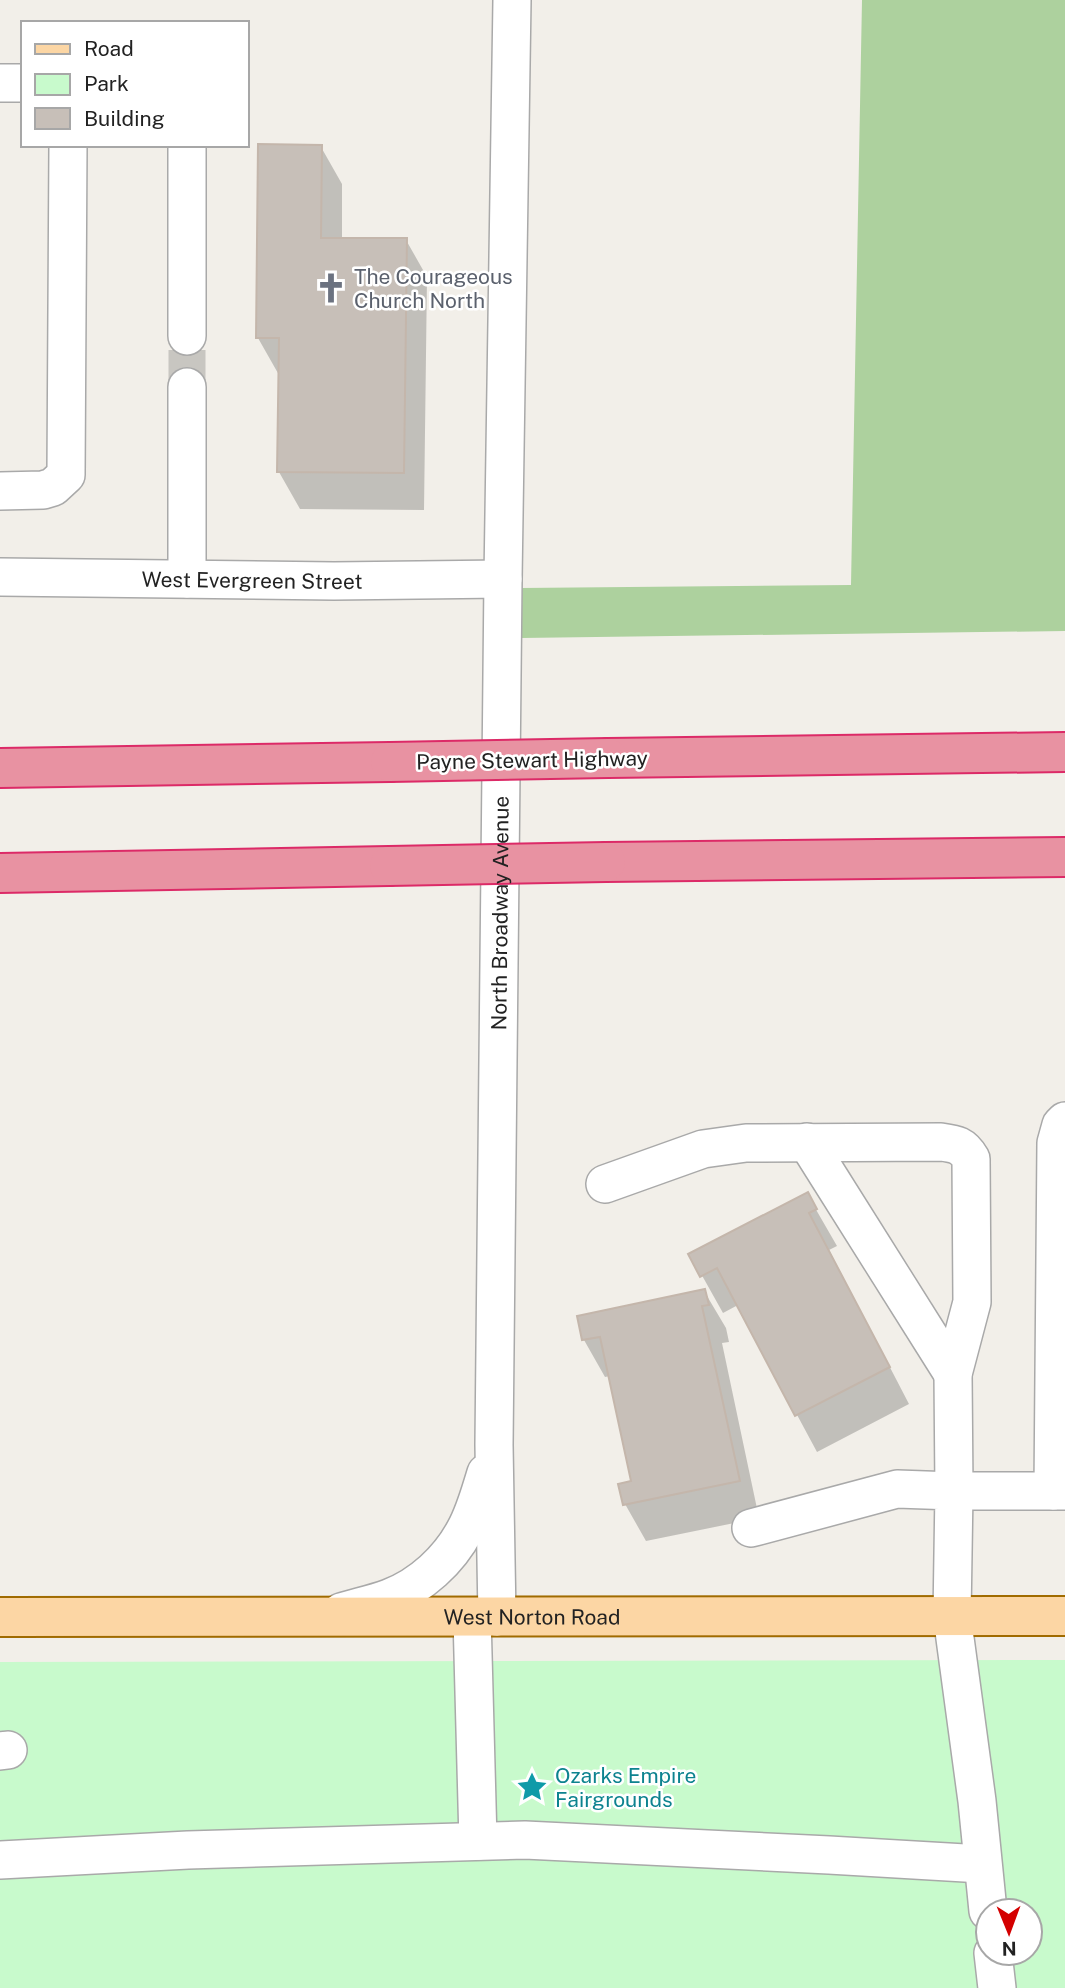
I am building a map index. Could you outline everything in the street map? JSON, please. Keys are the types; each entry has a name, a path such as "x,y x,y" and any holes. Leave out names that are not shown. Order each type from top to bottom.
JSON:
{"highway":[{"name":"Payne Stewart Highway","path":"0,768 1065,752"},
{"path":"0,873 1065,857"}],"main road":[{"name":"West Norton Road","path":"0,1617 1065,1616"}],"street":[{"name":"North Broadway Avenue","path":"478,1841 494,1445 512,0"},
{"path":"0,83 21,83"},
{"path":"0,491 43,490 53,487 66,475 68,147"},
{"path":"187,147 187,336"},
{"path":"187,387 187,579"},
{"name":"West Evergreen Street","path":"0,577 334,581 503,579"},
{"path":"751,1528 897,1489 1059,1491 1056,1143 1061,1125 1065,1121"},
{"path":"807,1142 953,1374"},
{"path":"605,1184 703,1149 746,1143 941,1142 955,1144 965,1150 971,1159 972,1302 953,1374 952,1616 977,1801 986,1897"},
{"path":"330,1615 390,1598 414,1586 434,1570 466,1530 494,1445"},
{"path":"0,1860 188,1850 553,1841 982,1864"},
{"path":"995,1967 997,1988"}],"green space":[{"path":"862,0 1065,0 1065,631 521,638 521,588 851,585"},
{"name":"Ozarks Empire Fairgrounds","path":"1065,1660 1065,1988 0,1988 0,1662"}],"building":[{"name":"The Courageous Church North","path":"258,144 322,145 321,238 407,238 404,473 277,472 279,338 256,338"},
{"path":"808,1192 817,1209 809,1213 890,1367 795,1416 717,1268 700,1277 688,1254"},
{"path":"705,1289 709,1305 702,1306 740,1481 623,1505 618,1484 631,1481 600,1337 582,1340 577,1316"}],"tunnel":[{"path":"187,336 187,387"}],"place":[{"name":"The Courageous Church North","path":"331,288"},
{"name":"Ozarks Empire Fairgrounds","path":"532,1787"}]}
